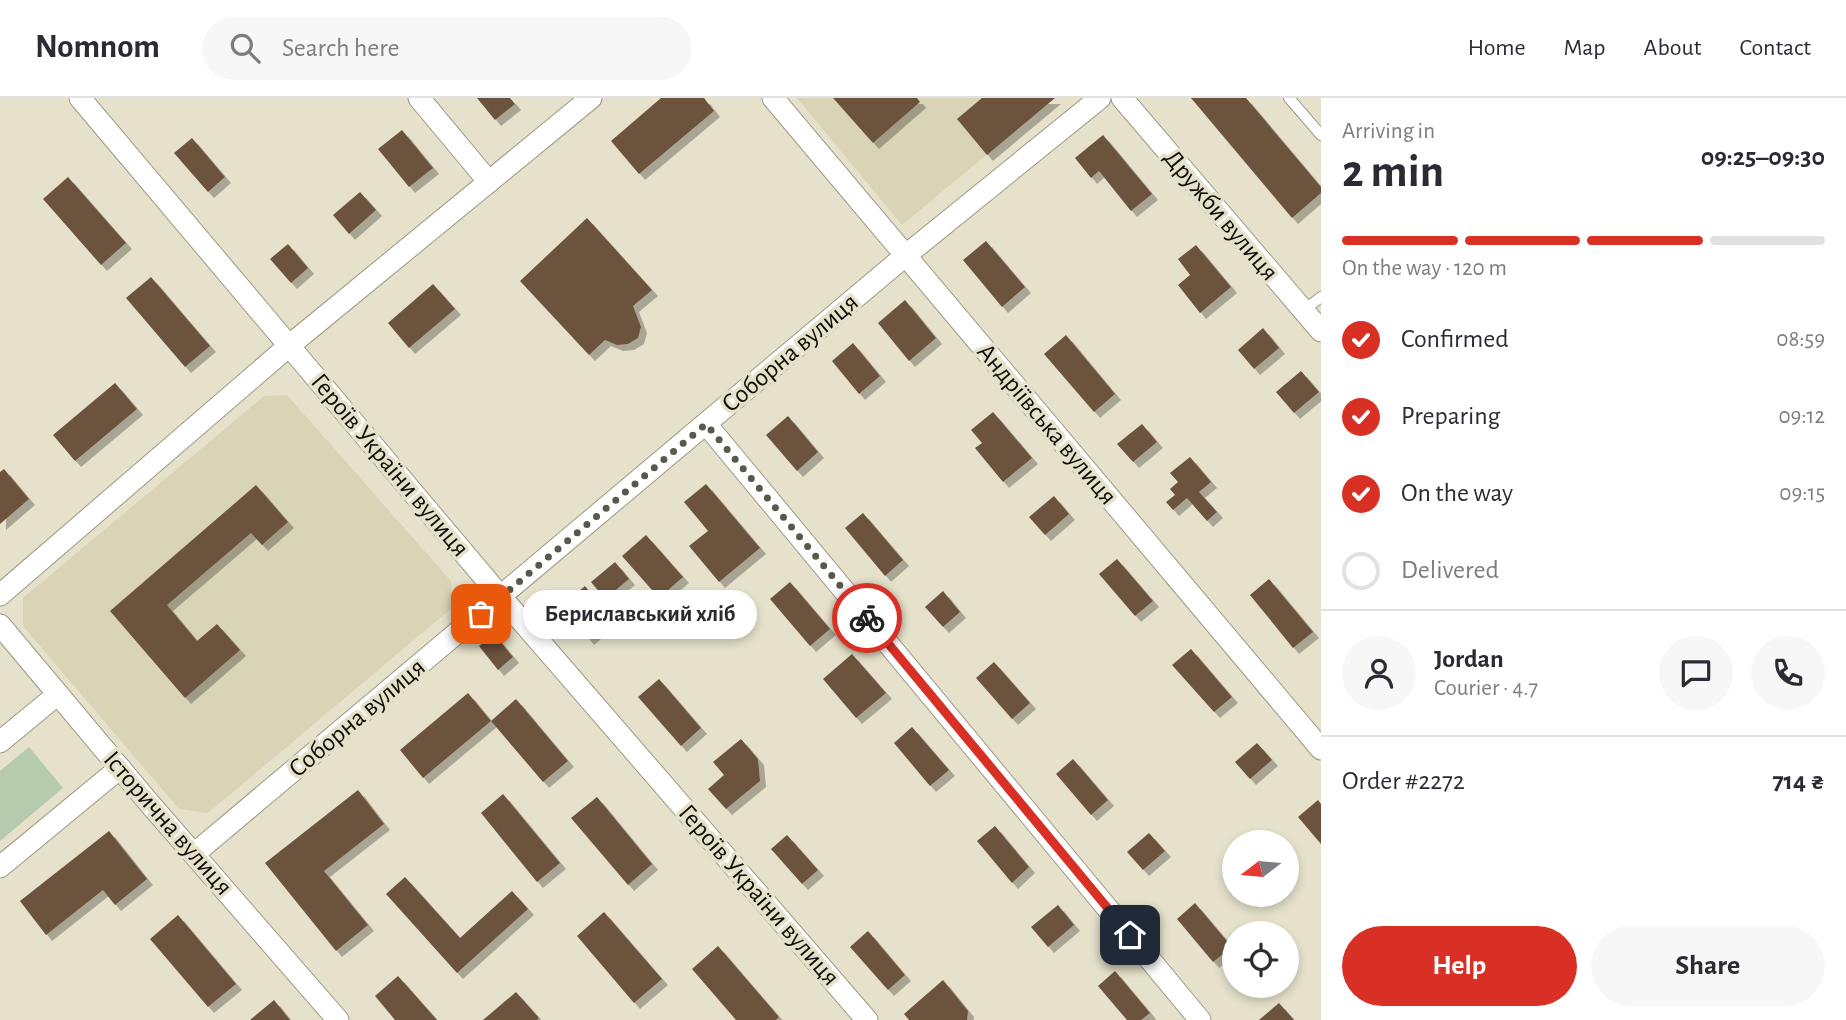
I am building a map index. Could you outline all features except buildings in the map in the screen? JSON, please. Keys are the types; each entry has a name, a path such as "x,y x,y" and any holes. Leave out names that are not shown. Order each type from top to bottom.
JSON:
{"street":[{"name":"Героїв України вулиця","path":"80,98 501,597 867,1020"},
{"path":"419,98 489,182"},
{"path":"0,595 290,345 591,98"},
{"name":"Андріївська вулиця","path":"773,98 1321,749"},
{"name":"Соборна вулиця","path":"194,854 905,256 1100,98"},
{"name":"Дружби вулиця","path":"1122,98 1321,331"},
{"path":"706,424 1200,1020"},
{"name":"Історична вулиця","path":"0,625 338,1020"},
{"path":"0,742 58,694"},
{"path":"0,867 120,768"}],"lane":[{"path":"1289,98 1321,135"},
{"path":"1303,311 1321,297"}],"shaded area":[{"path":"797,98 1055,98 902,225"},
{"path":"287,395 451,581 452,608 208,813 179,809 23,626 23,598 264,396"}],"green space":[{"path":"29,747 63,788 0,841 0,771"}],"way so far":[{"path":"481,614 706,424 867,618"}],"place":[{"name":"Бериславський хліб","path":"481,614"}],"route":[{"path":"867,618 1130,935"}]}
